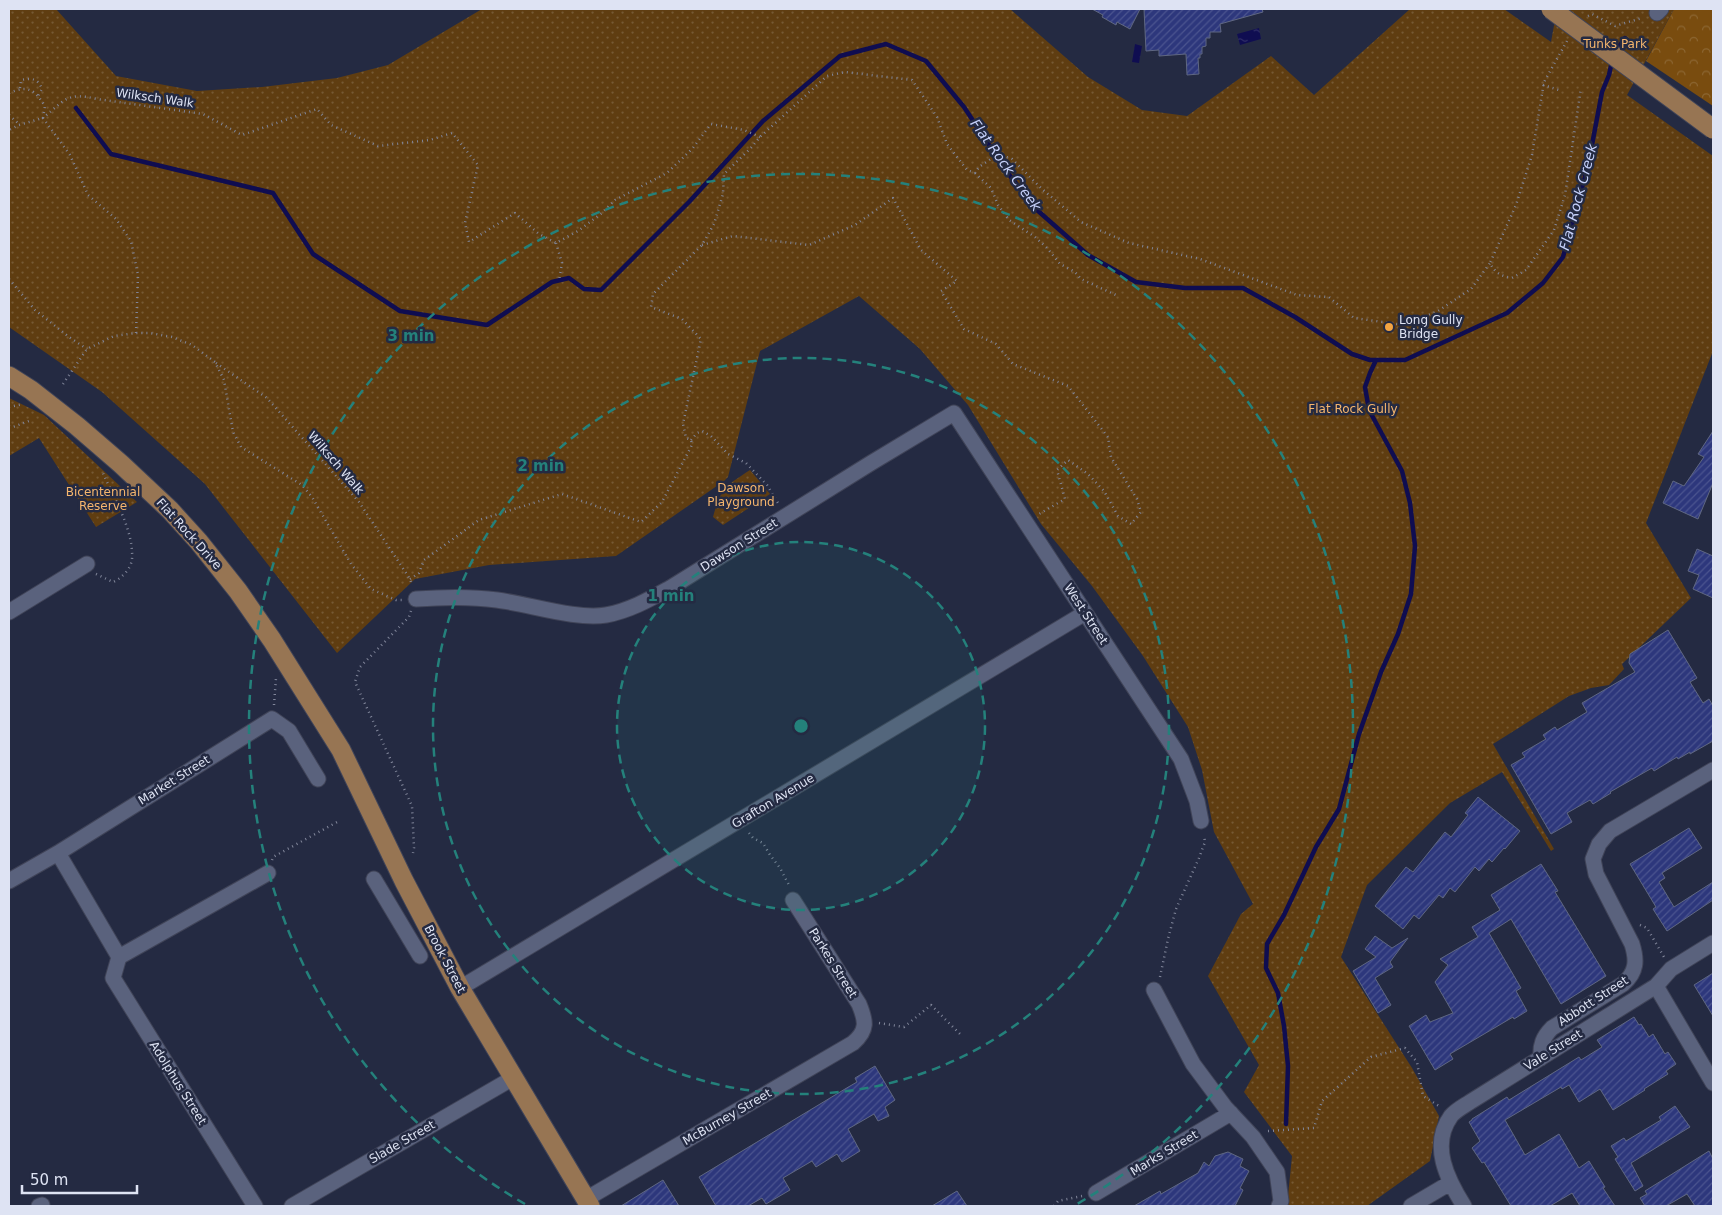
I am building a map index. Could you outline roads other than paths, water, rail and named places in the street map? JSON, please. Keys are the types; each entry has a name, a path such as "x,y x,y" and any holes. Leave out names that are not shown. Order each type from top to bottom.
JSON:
{"main road":[{"path":"1551,9 1713,129"},
{"name":"Flat Rock Drive","path":"9,376 31,390 77,426 170,510 199,542 238,591 313,704"},
{"name":"Brook Street","path":"313,704 341,750 460,988 588,1203"}],"street":[{"name":"Dawson Street","path":"416,598 463,596 587,616 606,615 640,603 670,588 954,413"},
{"name":"West Street","path":"954,413 1181,760 1197,801 1201,822"},
{"path":"9,612 87,564"},
{"name":"Grafton Avenue","path":"460,988 1085,613"},
{"name":"Market Street","path":"9,881 272,719 289,731 318,779"},
{"name":"Abbott Street","path":"1541,1058 1541,1042 1552,1028 1624,984 1630,978 1636,963 1632,944 1596,874 1594,859 1599,844 1610,831 1713,770"},
{"path":"58,852 119,958 268,873"},
{"path":"374,879 420,956"},
{"name":"Parkes Street","path":"793,900 859,1004 864,1025"},
{"path":"394,912 416,903"},
{"name":"Vale Street","path":"1450,1183 1440,1151 1442,1131 1452,1114 1656,986 1671,969 1713,944"},
{"name":"Adolphus Street","path":"119,958 113,978 255,1206"},
{"path":"1656,986 1713,1084"},
{"path":"1154,990 1193,1064 1249,1132 1277,1172 1281,1201 1279,1206"},
{"name":"McBurney Street","path":"588,1203 853,1043 860,1037 864,1025"},
{"name":"Slade Street","path":"292,1206 512,1078"},
{"name":"Marks Street","path":"1096,1193 1231,1112"},
{"path":"1412,1206 1450,1183 1464,1206"}],"water":[{"path":"1259,28 1261,39 1240,45 1237,34"},
{"path":"1135,44 1142,46 1139,63 1132,62"}],"waterway":[{"name":"Flat Rock Creek","path":"1616,51 1625,38"},
{"name":"Flat Rock Creek","path":"76,108 111,154 273,193 313,254 400,311 487,325 552,282 569,278 584,289 601,290 689,202 763,121 840,56 886,44 926,61 964,107 1007,172 1037,210 1088,255 1136,282 1185,288 1243,288 1295,317 1352,354 1370,360 1405,360 1507,313 1543,283 1563,257 1588,166 1602,92 1612,61"},
{"path":"1286,1124 1288,1066 1284,1026 1278,993 1266,968 1267,944 1284,915 1316,847 1339,809 1359,734 1381,672 1398,634 1411,594 1415,546 1410,503 1402,471 1369,410 1365,387 1376,360"}],"place":[{"name":"Long Gully Bridge","path":"1389,327"}],"park label":[{"name":"Tunks Park","path":"1615,44"},
{"name":"Flat Rock Gully","path":"1353,409"},
{"name":"Dawson Playground","path":"741,495"},
{"name":"Bicentennial Reserve","path":"103,499"}]}
